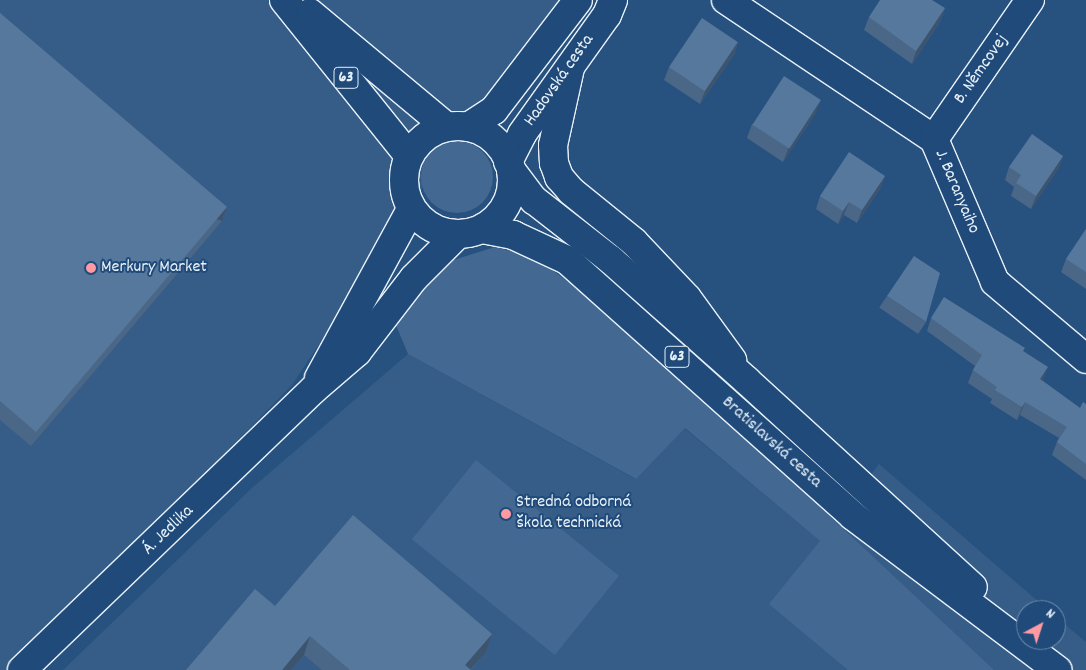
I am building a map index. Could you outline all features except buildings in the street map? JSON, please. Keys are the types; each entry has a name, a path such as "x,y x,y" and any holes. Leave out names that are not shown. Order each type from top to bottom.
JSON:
{"street":[{"name":"63","path":"284,0 409,156"},
{"name":"Bratislavská cesta","path":"295,0 457,127 493,139 534,200 610,260 746,380 1016,627"},
{"name":"Hadovská cesta","path":"457,127 494,110 578,0"},
{"name":"Hadovská cesta","path":"510,166 522,134 607,15 613,0"},
{"name":"J. Baranyaiho","path":"726,0 934,139 995,282 1086,359"},
{"name":"B. Němcovej","path":"934,139 1030,0"},
{"path":"570,68 553,146 559,176 571,191 634,242 687,298 746,380"},
{"name":"Bratislavská cesta","path":"457,127 425,137 409,156 403,182 411,209 431,228 513,235 567,260 853,516 1057,670"},
{"path":"469,232 500,214 507,204 512,182 510,166"},
{"name":"Á. Jedlika","path":"313,390 411,209"},
{"name":"Á. Jedlika","path":"22,670 313,390 357,352 414,278 469,232"},
{"path":"1041,650 1062,670"}],"shaded area":[{"path":"0,0 585,0 435,169 292,385 12,670 0,670"},
{"path":"464,141 483,151 491,163 493,177 491,191 483,203 471,211 450,213 431,203 423,191 421,170 431,151 443,143"},
{"path":"495,247 534,257 616,316 994,670 848,670 769,604 820,541 685,428 636,479 408,354 393,318 447,262"},
{"name":"Stredná odborná škola technická","path":"408,354 635,479 684,428 820,541 879,464 1036,600 1016,600 1016,650 1066,650 1066,625 1086,642 1086,670 63,670 253,487"},
{"path":"476,460 619,576 555,655 412,539"}],"place":[{"name":"Merkury Market","path":"91,268"},
{"name":"Stredná odborná škola technická","path":"506,514"}]}
